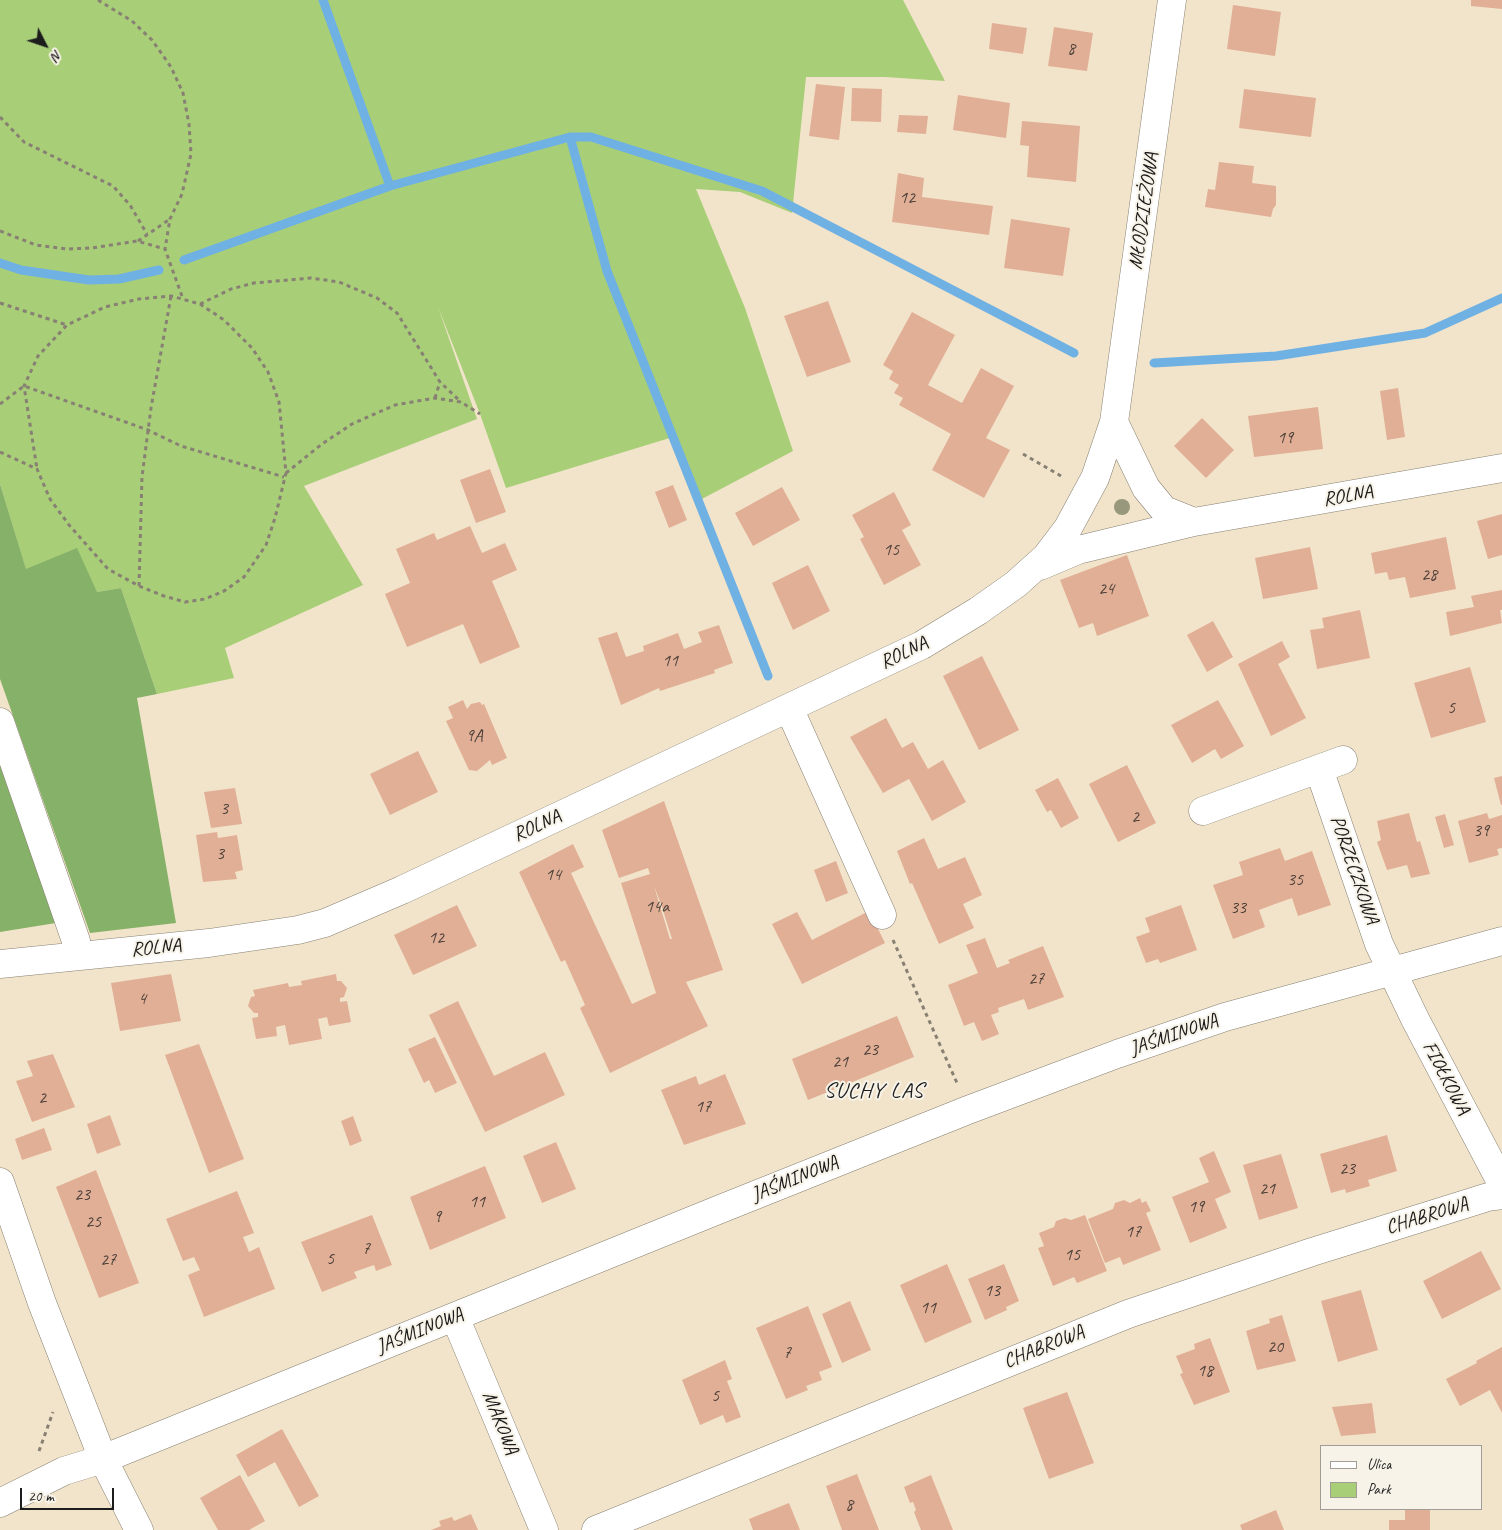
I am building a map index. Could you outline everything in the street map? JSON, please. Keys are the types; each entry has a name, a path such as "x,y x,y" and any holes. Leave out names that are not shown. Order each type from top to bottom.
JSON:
{"street":[{"name":"MŁODZIEŻOWA","path":"1114,422 1172,0"},
{"name":"ROLNA","path":"0,964 209,943 298,930 325,923 402,890 938,637 995,600 1034,568 1057,544 1088,492 1106,450 1114,422"},
{"path":"1114,422 1146,488 1164,510 1194,522"},
{"name":"ROLNA","path":"1034,568 1078,550 1194,522 1502,468"},
{"path":"788,708 882,915"},
{"path":"0,722 76,940"},
{"name":"PORZECZKOWA","path":"1203,811 1331,764 1378,944 1390,971"},
{"name":"JAŚMINOWA","path":"0,1502 64,1472 103,1460 968,1110 1098,1061 1225,1018 1502,940"},
{"name":"FIOŁKOWA","path":"1390,971 1502,1184"},
{"path":"0,1182 42,1303 103,1460 139,1530"},
{"name":"CHABROWA","path":"596,1530 1128,1314 1312,1252 1488,1197 1502,1195"},
{"name":"MAKOWA","path":"456,1317 544,1530"}],"path":[{"path":"98,0 132,21 152,40 170,67 183,93 189,124 191,154 182,194 170,219 165,250 183,299"},
{"path":"0,117 24,142 113,186 130,205 148,234"},
{"path":"137,241 170,219"},
{"path":"0,231 36,245 68,249 137,241 165,250"},
{"path":"200,304 230,289 254,283 310,278 339,282 377,298 397,313 440,382 461,402 480,414"},
{"path":"139,586 142,477 148,430 171,296"},
{"path":"0,404 24,386 38,356 67,325 105,307 139,299 171,296 200,304 224,320 252,348 268,372 279,402 285,475 266,545 244,577 224,591 205,599 186,602 139,586 108,568 69,525 50,499 37,469 24,386"},
{"path":"0,303 67,325"},
{"path":"435,398 440,382"},
{"path":"24,386 148,430 180,446 285,475"},
{"path":"285,475 322,444 352,424 396,405 435,398 461,402"},
{"path":"0,452 37,469"},
{"path":"1023,454 1088,492"},
{"path":"882,915 959,1088"},
{"path":"37,1454 53,1411"}],"green space":[{"path":"0,0 903,0 945,81 885,77 806,77 792,213 740,192 696,189 745,308 793,451 698,501 673,437 506,488 480,414 438,307 477,419 304,486 363,585 225,648 234,678 157,694 121,588 97,592 26,570 0,484"},
{"path":"0,484 26,569 77,548 97,592 121,588 157,694 137,698 176,923 90,933 0,679"},
{"path":"0,752 62,922 0,932"}],"building":[{"path":"1471,0 1502,0 1502,9 1471,6"},
{"path":"1233,5 1281,12 1275,56 1227,49"},
{"path":"992,23 1027,28 1023,54 989,49"},
{"path":"1054,27 1093,33 1087,71 1048,66"},
{"path":"816,84 845,87 839,140 809,136"},
{"path":"852,88 882,89 881,122 851,121"},
{"path":"1244,89 1316,98 1311,137 1239,128"},
{"path":"958,95 1010,103 1006,138 953,130"},
{"path":"899,115 928,116 926,134 897,132"},
{"path":"1022,121 1080,126 1076,182 1027,177 1029,146 1020,145"},
{"path":"1219,162 1254,166 1252,183 1276,186 1276,205 1271,217 1205,207 1208,189 1215,190"},
{"path":"898,173 924,178 922,197 993,206 989,235 892,222"},
{"path":"1011,219 1070,228 1063,276 1004,268"},
{"path":"828,301 851,362 807,377 784,316"},
{"path":"912,312 955,335 928,385 962,403 981,368 1014,386 986,438 1010,450 984,498 932,470 951,434 899,405 903,398 894,393 899,385 889,379 893,371 883,365"},
{"path":"1398,388 1405,437 1387,440 1380,391"},
{"path":"1318,407 1323,449 1254,457 1248,416"},
{"path":"1202,418 1234,450 1206,478 1174,446"},
{"path":"490,469 506,512 476,523 460,480"},
{"path":"673,485 687,520 669,528 655,492"},
{"path":"782,487 800,520 753,546 735,513"},
{"path":"894,492 911,525 902,530 921,565 884,585 860,539 864,537 852,515"},
{"path":"1502,514 1502,555 1488,559 1477,521"},
{"path":"470,526 482,553 505,543 517,570 492,581 520,647 480,664 463,624 407,647 385,594 410,583 396,549 434,533 437,540"},
{"path":"1446,537 1456,589 1410,598 1405,577 1389,580 1387,572 1375,574 1371,553"},
{"path":"1310,547 1318,589 1263,599 1255,558"},
{"path":"1127,555 1149,616 1097,636 1093,623 1079,628 1060,580"},
{"path":"808,565 830,611 793,630 772,583"},
{"path":"1502,590 1502,610 1500,610 1502,623 1450,636 1446,612 1474,607 1471,596"},
{"path":"1360,610 1370,658 1317,669 1310,630 1324,628 1322,618"},
{"path":"1213,621 1233,657 1207,672 1187,635"},
{"path":"719,625 733,663 714,670 715,673 660,691 659,688 621,705 598,638 617,632 626,657 644,651 643,646 678,633 684,649 702,642 698,632"},
{"path":"1282,641 1290,657 1278,664 1306,718 1271,736 1238,664"},
{"path":"982,656 1019,730 979,750 943,676"},
{"path":"1470,667 1486,722 1431,738 1414,683"},
{"path":"463,700 467,709 471,704 480,702 482,705 484,704 507,758 492,765 490,760 477,771 469,770 446,721 453,718 448,707"},
{"path":"1218,700 1244,746 1221,759 1215,749 1192,763 1171,725"},
{"path":"886,718 902,748 913,742 928,769 943,760 966,802 932,821 909,779 883,793 850,737"},
{"path":"418,751 438,792 390,815 370,774"},
{"path":"1127,765 1156,823 1118,842 1089,784"},
{"path":"1502,776 1502,805 1501,805 1494,778"},
{"path":"1058,778 1079,818 1061,828 1051,810 1047,812 1035,790"},
{"path":"235,788 242,824 211,828 204,792"},
{"path":"664,801 723,970 686,982 708,1026 610,1073 580,1008 585,1005 565,960 561,962 519,872 573,844 584,867 571,873 632,1004 656,993 621,883 650,874 648,868 619,878 602,830","holes":["654,886 672,939 670,939"]},
{"path":"1409,813 1417,842 1420,841 1430,874 1411,878 1407,865 1387,870 1377,842 1381,840 1377,821"},
{"path":"1487,813 1489,819 1502,815 1502,848 1497,849 1499,855 1469,863 1458,821"},
{"path":"1445,814 1454,845 1444,848 1435,817"},
{"path":"217,832 218,838 237,835 243,870 235,872 237,879 203,882 196,835"},
{"path":"924,838 938,869 965,857 982,895 963,904 974,928 939,944 912,883 910,884 897,851"},
{"path":"1280,848 1285,861 1312,851 1331,905 1298,916 1292,898 1259,910 1265,927 1233,939 1213,885 1243,875 1239,862"},
{"path":"836,861 848,893 826,902 814,870"},
{"path":"457,905 477,946 413,975 394,935"},
{"path":"1181,905 1197,950 1160,963 1158,959 1146,963 1136,937 1150,932 1145,918"},
{"path":"869,911 885,943 802,984 772,924 797,912 812,940"},
{"path":"985,938 997,968 1010,963 1008,960 1043,946 1064,997 1028,1010 1024,999 998,1008 999,1012 991,1015 999,1034 982,1041 974,1022 964,1026 948,985 978,973 966,945"},
{"path":"171,974 181,1021 120,1031 111,983"},
{"path":"336,974 337,981 341,981 347,988 344,997 340,998 340,1002 347,1001 351,1022 329,1026 327,1017 318,1019 322,1039 289,1045 285,1025 276,1027 277,1036 256,1039 252,1018 258,1017 258,1013 254,1013 248,1006 251,997 255,996 253,990 288,983 289,987 302,985 301,981"},
{"path":"458,1001 494,1076 545,1052 565,1095 485,1132 429,1015"},
{"path":"897,1016 914,1057 808,1100 792,1059"},
{"path":"435,1037 457,1083 435,1093 429,1080 424,1083 408,1049"},
{"path":"199,1044 244,1159 209,1173 165,1055"},
{"path":"53,1054 75,1107 32,1122 16,1081 33,1076 27,1061"},
{"path":"725,1074 746,1124 684,1145 661,1090 696,1076 699,1085"},
{"path":"110,1115 121,1145 97,1154 87,1124"},
{"path":"353,1116 362,1141 350,1146 341,1121"},
{"path":"44,1128 52,1150 22,1160 15,1139"},
{"path":"1387,1135 1397,1171 1368,1180 1370,1186 1346,1193 1345,1189 1331,1193 1320,1154"},
{"path":"556,1142 576,1189 542,1203 523,1156"},
{"path":"1214,1151 1231,1192 1215,1199 1227,1228 1190,1243 1172,1197 1209,1182 1199,1158"},
{"path":"1281,1154 1298,1208 1259,1220 1243,1165"},
{"path":"485,1166 506,1218 430,1250 410,1197"},
{"path":"96,1170 139,1283 99,1298 56,1187"},
{"path":"237,1191 254,1233 243,1237 249,1252 259,1247 275,1289 204,1317 188,1275 200,1270 194,1257 183,1261 166,1219"},
{"path":"1140,1198 1142,1203 1146,1201 1151,1211 1146,1213 1161,1250 1123,1265 1120,1257 1105,1263 1088,1219 1113,1209 1115,1203 1124,1200 1130,1203"},
{"path":"372,1215 392,1265 376,1271 374,1265 354,1272 357,1278 322,1292 301,1242"},
{"path":"1085,1215 1107,1271 1077,1283 1074,1277 1053,1286 1038,1248 1044,1246 1039,1233 1054,1227 1056,1221 1065,1218 1071,1220"},
{"path":"1481,1251 1501,1289 1442,1319 1423,1281"},
{"path":"947,1264 972,1322 925,1343 900,1285"},
{"path":"1004,1264 1019,1301 1006,1307 1007,1310 985,1320 968,1279"},
{"path":"1361,1290 1378,1350 1338,1362 1321,1301"},
{"path":"850,1301 871,1350 842,1363 822,1314"},
{"path":"808,1306 832,1367 819,1372 822,1380 806,1386 808,1390 786,1399 756,1328"},
{"path":"1282,1315 1296,1361 1257,1370 1246,1331 1270,1323 1269,1319"},
{"path":"1210,1338 1230,1392 1194,1405 1180,1374 1183,1373 1176,1356 1195,1349 1194,1344"},
{"path":"1502,1347 1502,1413 1490,1390 1460,1406 1446,1379"},
{"path":"725,1360 732,1379 727,1381 741,1417 726,1423 723,1415 700,1425 682,1380"},
{"path":"1067,1392 1094,1463 1049,1479 1023,1408"},
{"path":"1372,1403 1376,1433 1341,1436 1332,1407"},
{"path":"282,1429 319,1496 299,1507 275,1462 248,1477 236,1455"},
{"path":"857,1474 879,1530 842,1530 826,1486"},
{"path":"240,1475 265,1521 249,1530 218,1530 200,1498"},
{"path":"931,1475 953,1530 921,1530 914,1512 916,1510 913,1502 910,1503 904,1487"},
{"path":"789,1503 800,1530 753,1530 749,1519"},
{"path":"1276,1510 1284,1530 1242,1530 1240,1525"},
{"path":"1405,1510 1430,1510 1430,1530 1389,1530 1389,1520 1405,1520"},
{"path":"471,1514 478,1530 431,1530 441,1526 439,1521 452,1517 454,1521"}],"waterway":[{"path":"323,0 390,186"},
{"path":"570,137 607,271 768,676"},
{"path":"184,260 390,186 570,137 591,137 762,191 1074,353"},
{"path":"0,263 21,270 89,280 119,279 159,270"},
{"path":"1154,363 1276,356 1425,333 1502,298"}],"district":[{"name":"SUCHY LAS","path":"874,1091"}]}
